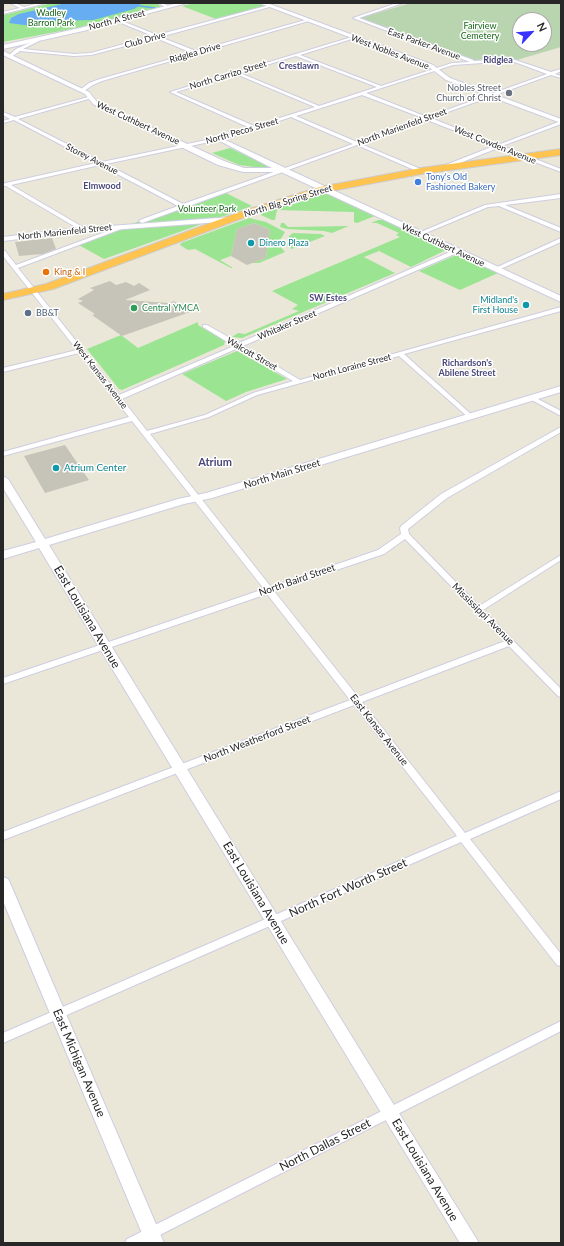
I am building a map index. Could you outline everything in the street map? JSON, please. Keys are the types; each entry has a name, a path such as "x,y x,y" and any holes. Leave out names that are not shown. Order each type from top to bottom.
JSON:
{"highway":[{"name":"North Big Spring Street","path":"3,297 49,287 231,218 324,189 421,171 561,152"}],"street":[{"path":"12,3 24,8"},
{"path":"3,13 44,3"},
{"path":"161,3 167,8"},
{"name":"North A Street","path":"3,47 38,40 184,3"},
{"name":"West Nobles Avenue","path":"262,3 436,69 448,79 561,122"},
{"name":"East Parker Avenue","path":"401,3 355,18 477,63 512,60 551,74"},
{"name":"Club Drive","path":"17,50 84,55 271,6"},
{"path":"117,20 196,53"},
{"name":"Ridglea Drive","path":"82,91 91,84 101,80 310,20"},
{"name":"North Carrizo Street","path":"254,128 172,92 353,38"},
{"path":"6,54 38,40"},
{"name":"West Cuthbert Avenue","path":"6,54 82,91 95,103 222,163 243,170 285,168"},
{"path":"296,55 380,87"},
{"name":"North Pecos Street","path":"4,184 219,138 453,64 477,63"},
{"name":"North Marienfeld Street","path":"142,220 561,70"},
{"path":"236,73 319,107"},
{"path":"551,74 561,77"},
{"name":"West Cowden Avenue","path":"362,93 561,171"},
{"path":"3,122 90,97"},
{"name":"Storey Avenue","path":"3,113 182,206"},
{"path":"292,116 421,171"},
{"path":"444,168 561,122"},
{"name":"West Cuthbert Avenue","path":"219,138 285,168 324,189 419,234 561,299"},
{"path":"4,184 12,180"},
{"path":"4,184 84,230"},
{"path":"419,234 487,206 561,196"},
{"path":"500,204 561,230"},
{"name":"North Marienfeld Street","path":"3,239 126,226 209,222 231,218"},
{"name":"North Marienfeld Street","path":"15,267 126,226"},
{"path":"496,269 561,240"},
{"name":"Whitaker Street","path":"118,398 457,251"},
{"name":"West Kansas Avenue","path":"3,252 196,498"},
{"name":"North Loraine Street","path":"146,433 207,416 255,394 561,309"},
{"name":"Walcott Street","path":"205,326 299,382"},
{"path":"3,370 81,351"},
{"path":"400,354 471,416"},
{"name":"North Main Street","path":"3,555 196,498 208,496 561,389"},
{"path":"532,398 561,414"},
{"path":"3,454 134,418"},
{"name":"North Baird Street","path":"3,681 381,552 405,535 404,528 444,496 561,429"},
{"name":"East Louisiana Avenue","path":"3,479 470,1243"},
{"name":"East Kansas Avenue","path":"196,498 561,962"},
{"name":"Mississippi Avenue","path":"405,535 561,694"},
{"path":"478,610 561,557"},
{"name":"North Weatherford Street","path":"3,836 510,642"},
{"name":"North Fort Worth Street","path":"3,1038 561,795"},
{"name":"East Michigan Avenue","path":"3,883 153,1238"},
{"name":"North Dallas Street","path":"131,1243 153,1238 390,1112 561,1026"}],"green space":[{"name":"Wadley Barron Park","path":"52,3 157,3 161,7 82,27 3,42 3,15"},
{"path":"195,3 259,3 266,6 216,19 182,6"},
{"name":"Fairview Cemetery","path":"411,3 561,3 561,47 552,50 552,12 512,12 512,52 544,52 517,60 507,58 474,60 356,19"},
{"path":"230,148 273,168 269,169 239,165 212,153"},
{"name":"Volunteer Park","path":"222,191 252,206 104,259 77,244"},
{"path":"320,194 328,194 375,216 357,223 354,222 354,212 277,210 275,220 261,215 263,212"},
{"path":"249,218 266,222 285,232 278,244 285,252 259,263 252,263 266,258 270,230 254,223 237,229 231,256 220,260 233,268 195,249 188,250 180,245 181,243"},
{"path":"378,220 384,220 446,250 411,267 379,251 364,257 395,273 242,338 232,337 238,333 245,334 299,311 292,309 298,305 272,291 400,237 396,235 399,233 377,223 371,223"},
{"path":"281,223 284,223 288,227 349,226 332,233 324,231 287,229 280,227"},
{"path":"293,233 321,234 325,236 292,249 287,246 289,236"},
{"path":"456,255 498,273 460,290 419,271"},
{"path":"198,322 198,325 225,341 224,345 122,390 119,389 87,349 121,335 138,348"},
{"path":"237,351 287,379 246,392 226,401 182,374"}],"water":[{"path":"66,3 138,3 141,5 134,9 93,20 49,21 32,26 9,23 11,18 19,14"}],"building":[{"name":"Dinero Plaza","path":"254,223 270,230 266,258 247,265 231,256 237,229"},
{"path":"52,238 56,249 43,254 19,256 15,242"},
{"name":"Central YMCA","path":"110,281 116,285 126,282 134,286 139,283 150,290 125,300 169,303 174,301 190,312 122,336 92,315 95,314 78,303 83,301 78,299 94,290 90,288"},
{"name":"Atrium Center","path":"65,445 89,480 45,493 24,456"}],"waterway":[{"path":"140,6 155,8"}],"place":[{"name":"Nobles Street Church of Christ","path":"509,93"},
{"name":"Tony's Old Fashioned Bakery","path":"418,182"},
{"name":"Dinero Plaza","path":"251,243"},
{"name":"King & I","path":"46,272"},
{"name":"Midland's First House","path":"526,305"},
{"name":"Central YMCA","path":"134,308"},
{"name":"BB&T","path":"28,313"},
{"name":"Atrium Center","path":"56,468"}],"district":[{"name":"Ridglea","path":"498,60"},
{"name":"Crestlawn","path":"299,66"},
{"name":"Elmwood","path":"102,186"},
{"name":"SW Estes","path":"328,298"},
{"name":"Richardson's Abilene Street","path":"467,368"},
{"name":"Atrium","path":"215,462"}]}
